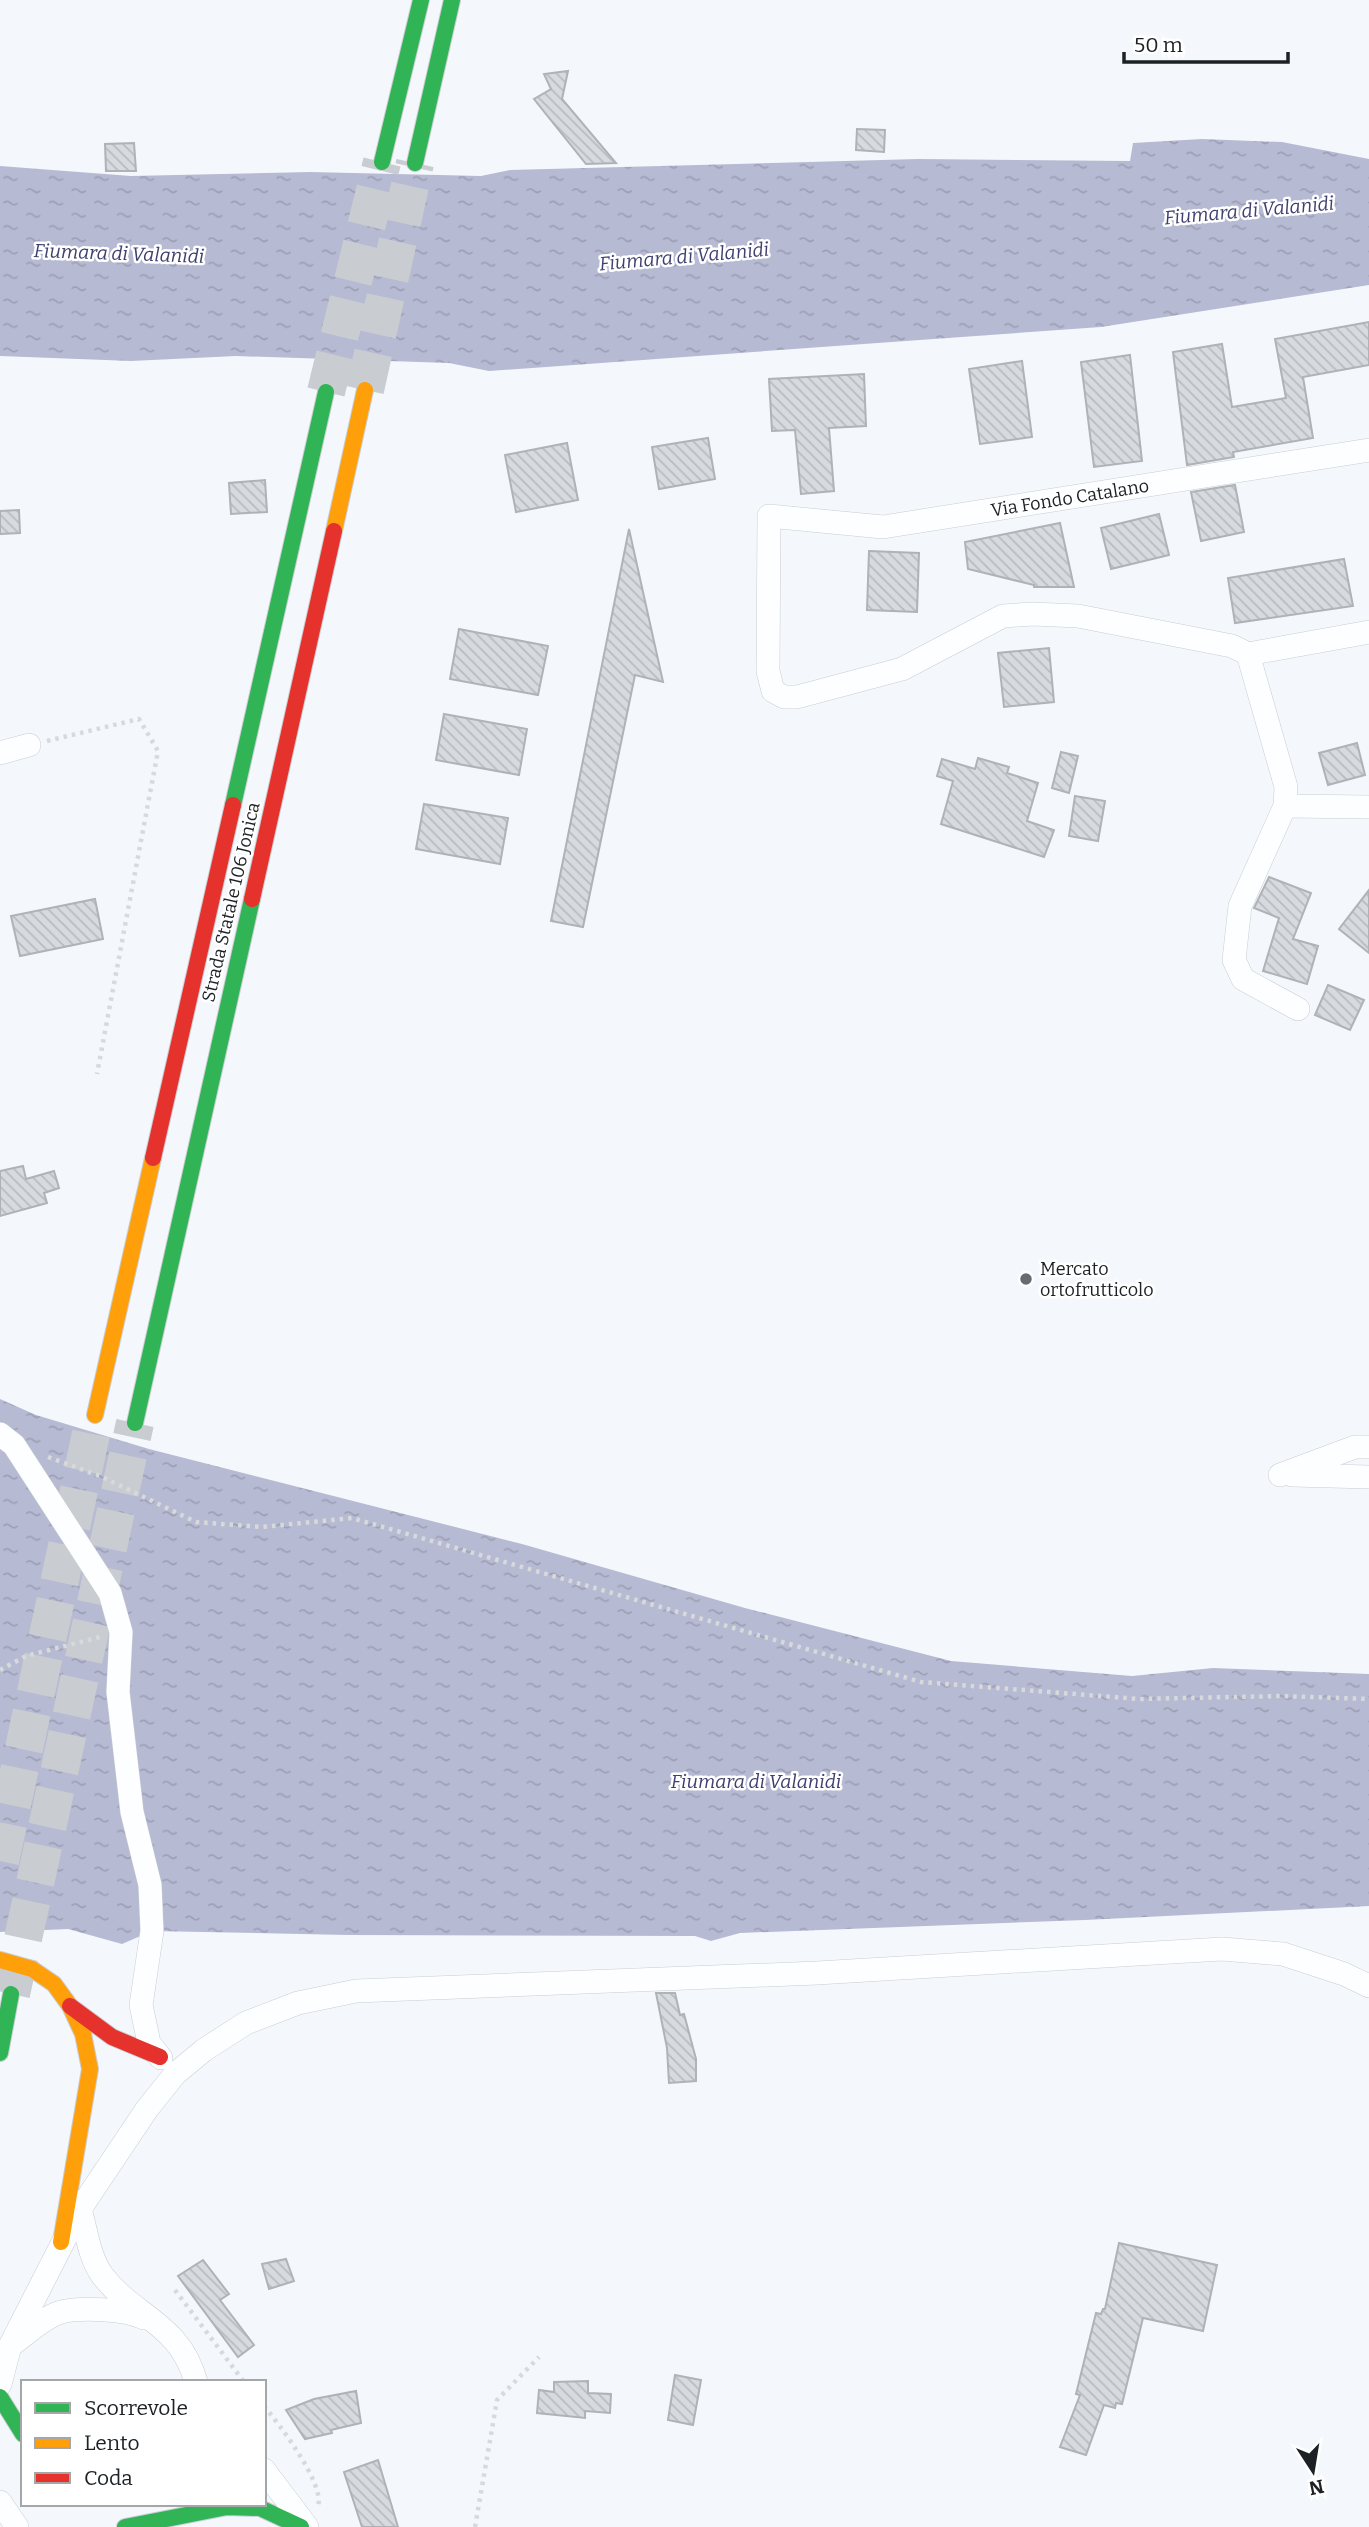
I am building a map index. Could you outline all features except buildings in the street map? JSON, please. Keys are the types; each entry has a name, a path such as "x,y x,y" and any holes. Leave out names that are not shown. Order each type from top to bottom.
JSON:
{"main road":[{"path":"382,162 421,0"},
{"path":"415,163 452,0"},
{"name":"Strada Statale 106 Jonica","path":"135,1423 365,390"},
{"name":"Strada Statale 106 Jonica","path":"96,1415 326,392"},
{"path":"0,1960 32,1969 54,1984 70,2006 83,2034 90,2068 61,2242"},
{"path":"0,2053 11,1994"},
{"path":"70,2006 97,2029 167,2065"},
{"path":"0,2397 21,2431"},
{"path":"125,2527 228,2507 260,2508 301,2527"},
{"path":"158,2527 182,2515"}],"street":[{"name":"Via Fondo Catalano","path":"1248,654 1232,646 1078,616 1003,616 902,669 797,697 784,696 773,691 768,671 769,516 883,527 1369,450"},
{"path":"1298,1009 1243,979 1234,960 1240,906 1285,806 1286,787 1248,654 1369,632"},
{"path":"0,753 29,745"},
{"path":"1285,806 1369,807"},
{"path":"7,1440 110,1593 121,1632 118,1692 132,1812 150,1885 152,1931 141,2005 149,2043 167,2065"},
{"path":"1369,1447 1355,1447 1280,1475 1369,1477"},
{"path":"5,2366 61,2242 147,2109 167,2065 204,2050 246,2023 298,2003 356,1991 817,1973 1222,1949 1283,1954 1344,1974 1369,1986"},
{"path":"80,2209 101,2273 178,2342 186,2354 195,2380"},
{"path":"5,2366 38,2325 60,2312 112,2309 134,2313 153,2322"},
{"path":"269,2477 312,2518"},
{"path":"0,2502 17,2527"}],"path":[{"path":"29,745 139,719 158,751 97,1074"},
{"path":"7,1440 100,1476 196,1522 262,1527 352,1518 921,1682 1139,1699 1281,1696 1369,1699"},
{"path":"0,1670 26,1656 121,1632"},
{"path":"175,2290 242,2380"},
{"path":"475,2527 497,2400 539,2357"},
{"path":"266,2408 286,2433 307,2468 320,2500 312,2518"}],"water":[{"name":"Fiumara di Valanidi","path":"1202,139 1282,142 1369,159 1369,285 1101,327 489,371 449,363 236,356 131,361 0,356 0,166 131,176 310,172 481,176 510,170 918,159 1130,161 1133,143"},
{"name":"Fiumara di Valanidi","path":"0,1399 36,1415 149,1449 522,1544 745,1608 951,1661 1132,1676 1213,1668 1369,1674 1369,1906 740,1933 711,1941 695,1936 348,1935 152,1931 122,1944 68,1929 0,1932"}],"tunnel":[{"path":"326,392 382,162"},
{"path":"365,390 415,163"},
{"path":"0,1861 95,1415"},
{"path":"11,1994 135,1423"}],"traffic: fast":[{"path":"382,162 421,0"},
{"path":"415,163 452,0"},
{"path":"233,805 326,392"},
{"path":"135,1423 252,899"},
{"path":"0,2053 11,1994"},
{"path":"0,2397 21,2431"},
{"path":"125,2527 227,2507 260,2508 301,2527"}],"traffic: slow":[{"path":"334,531 365,390"},
{"path":"95,1415 153,1158"},
{"path":"0,1960 32,1969 54,1984 70,2006 83,2034 90,2069 61,2242"}],"traffic: jam":[{"path":"252,899 334,531"},
{"path":"153,1158 233,805"},
{"path":"70,2006 112,2037 160,2057"}],"place":[{"name":"Mercato ortofrutticolo","path":"1026,1279"}]}
